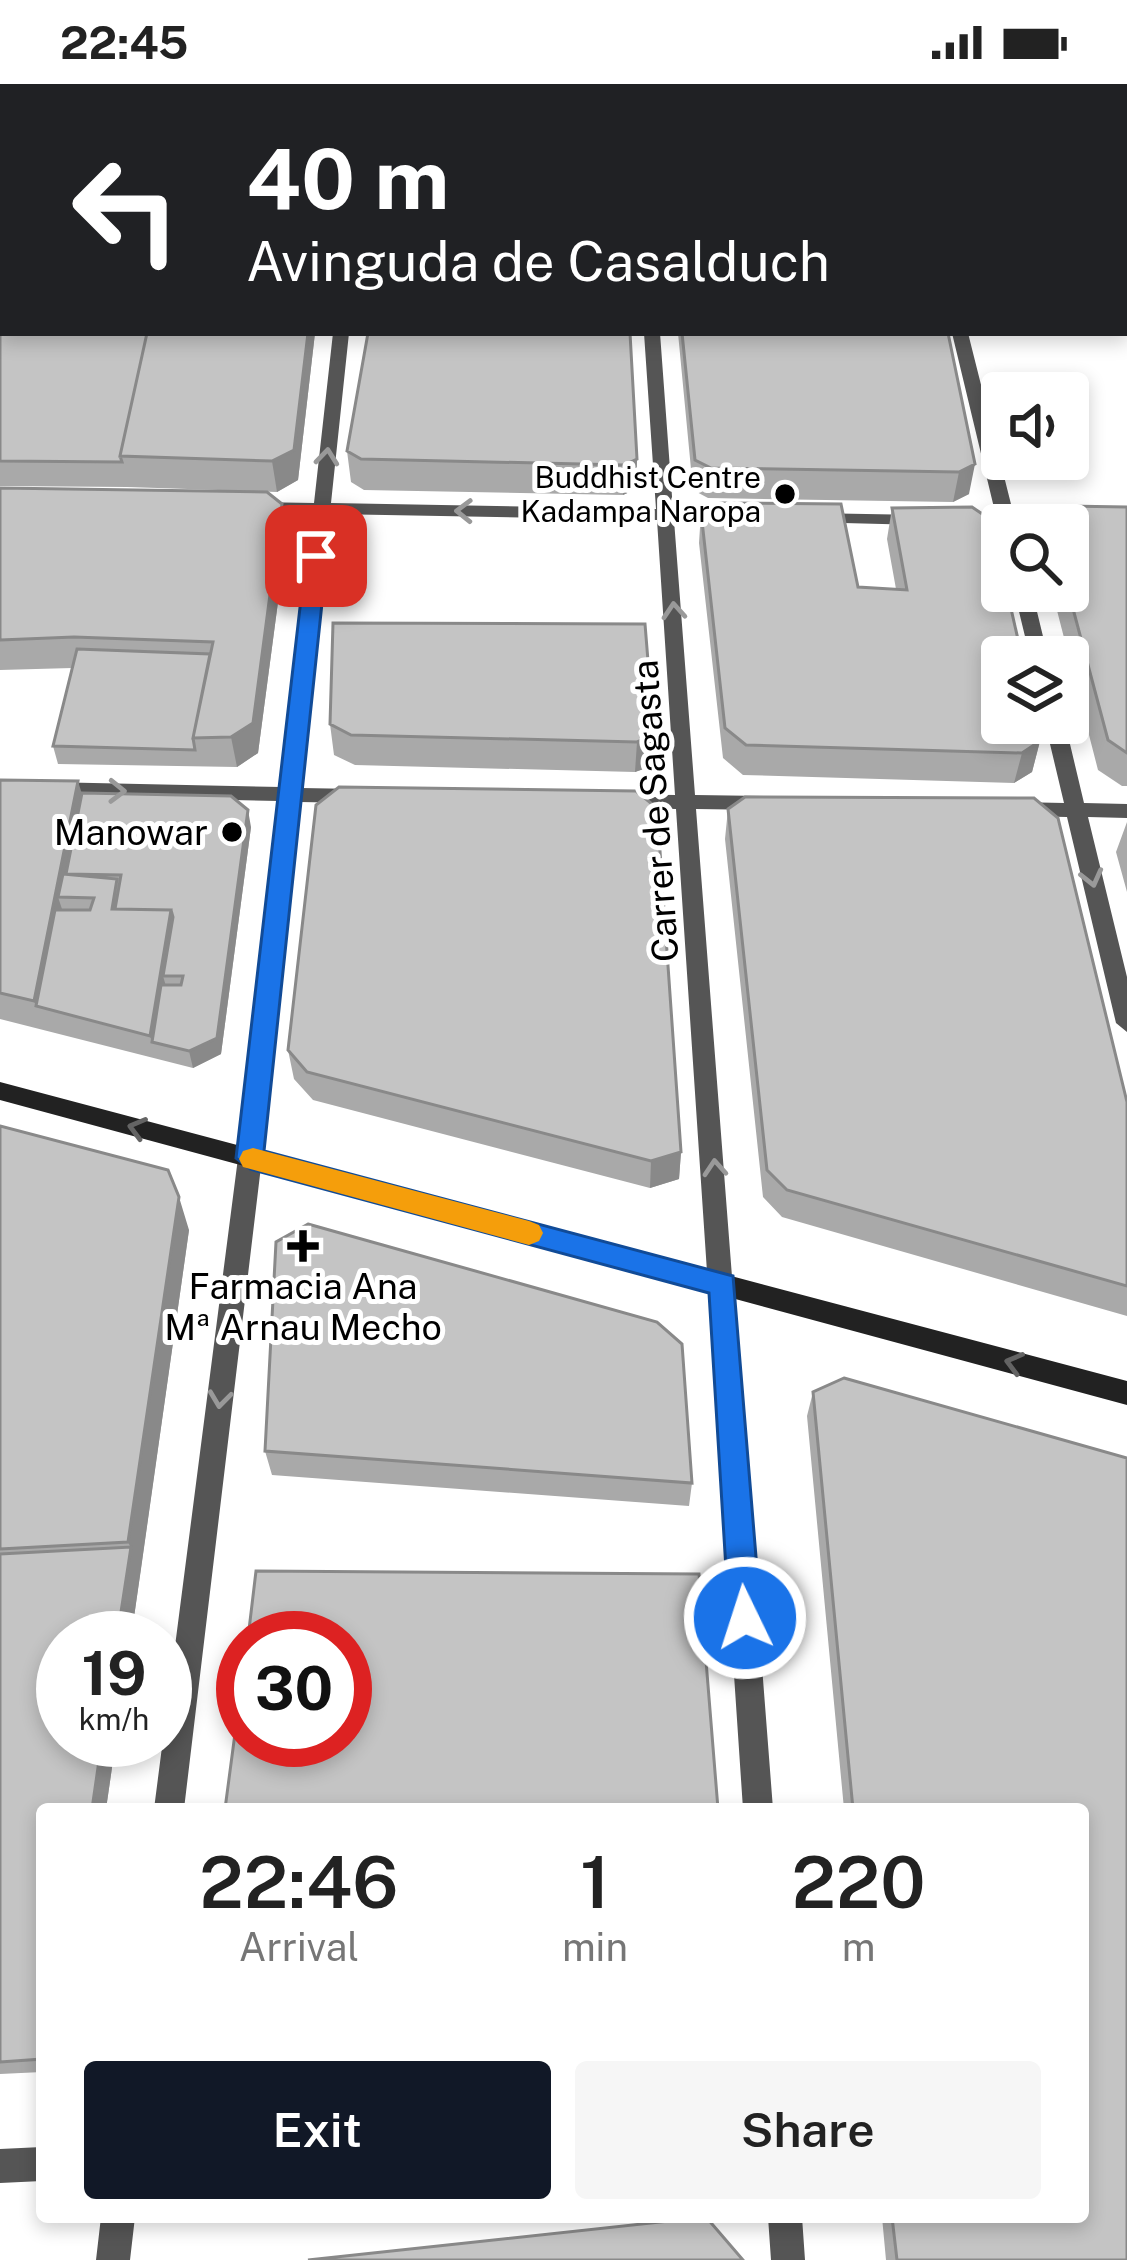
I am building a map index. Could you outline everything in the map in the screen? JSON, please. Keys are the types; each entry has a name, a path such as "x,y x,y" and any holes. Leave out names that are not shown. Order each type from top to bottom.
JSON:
{"main road":[{"path":"0,1091 1127,1393"}],"street":[{"path":"170,1803 250,1158 341,336"},
{"name":"Carrer de Sagasta","path":"652,336 758,1803"},
{"path":"961,336 1001,504"},
{"path":"236,506 747,516"},
{"path":"792,517 981,522"},
{"path":"1089,524 1127,524"},
{"path":"1060,744 1127,1023"},
{"path":"0,788 374,796"},
{"path":"597,800 778,804"},
{"path":"983,808 1127,811"},
{"path":"0,2166 36,2164"},
{"path":"113,2260 117,2223"},
{"path":"785,2223 788,2260"}],"building":[{"path":"0,336 146,336 122,462 0,461"},
{"path":"146,336 308,336 294,450 272,461 120,456"},
{"path":"367,336 630,336 637,459 624,465 361,459 347,451"},
{"path":"682,336 949,336 975,464 959,472 711,468 695,460"},
{"path":"0,488 267,492 282,504 253,723 231,737 193,738 213,642 74,637 0,640"},
{"path":"720,503 841,504 858,587 907,590 892,508 972,507 981,513 981,612 1012,612 1017,636 981,636 981,744 1036,744 1022,753 746,745 725,728 701,512"},
{"path":"1089,506 1127,507 1127,753 1108,740 1089,669 1089,636 1080,636 1074,612 1089,612"},
{"path":"333,623 645,624 654,735 637,742 351,735 330,724"},
{"path":"77,649 210,654 193,738 195,750 53,746"},
{"path":"0,780 78,781 34,1001 0,993"},
{"path":"339,787 636,791 657,808 681,1152 651,1161 307,1072 288,1050 316,805"},
{"path":"82,793 231,796 248,810 217,1038 189,1051 152,1042 161,985 181,985 183,976 163,976 173,917 171,910 115,909 121,875 66,874"},
{"path":"745,797 1034,798 1058,818 1127,1102 1127,1286 787,1190 767,1170 728,809"},
{"path":"63,874 117,879 112,909 171,910 150,1036 36,1006 55,910 90,910 94,898 58,897"},
{"path":"0,1126 168,1170 179,1197 128,1542 0,1549"},
{"path":"308,1224 657,1322 682,1344 692,1483 265,1451 276,1242"},
{"path":"844,1378 1127,1458 1127,2260 897,2260 893,2223 1089,2223 1089,1803 852,1803 813,1392"},
{"path":"131,1547 121,1611 36,1611 36,1767 98,1767 93,1803 36,1803 36,2059 0,2062 0,1554"},
{"path":"256,1571 699,1574 718,1803 226,1803 231,1767 372,1767 372,1611 251,1611"},
{"path":"650,2223 711,2223 743,2260 308,2260"}],"slow traffic":[{"path":"253,1159 529,1233"}],"place":[{"name":"Buddhist Centre Kadampa Naropa","path":"785,494"},
{"name":"Manowar","path":"232,832"},
{"name":"Farmacia Ana Mª Arnau Mecho","path":"303,1246"}],"route":[{"path":"316,556 250,1158 723,1284 745,1618"}]}
